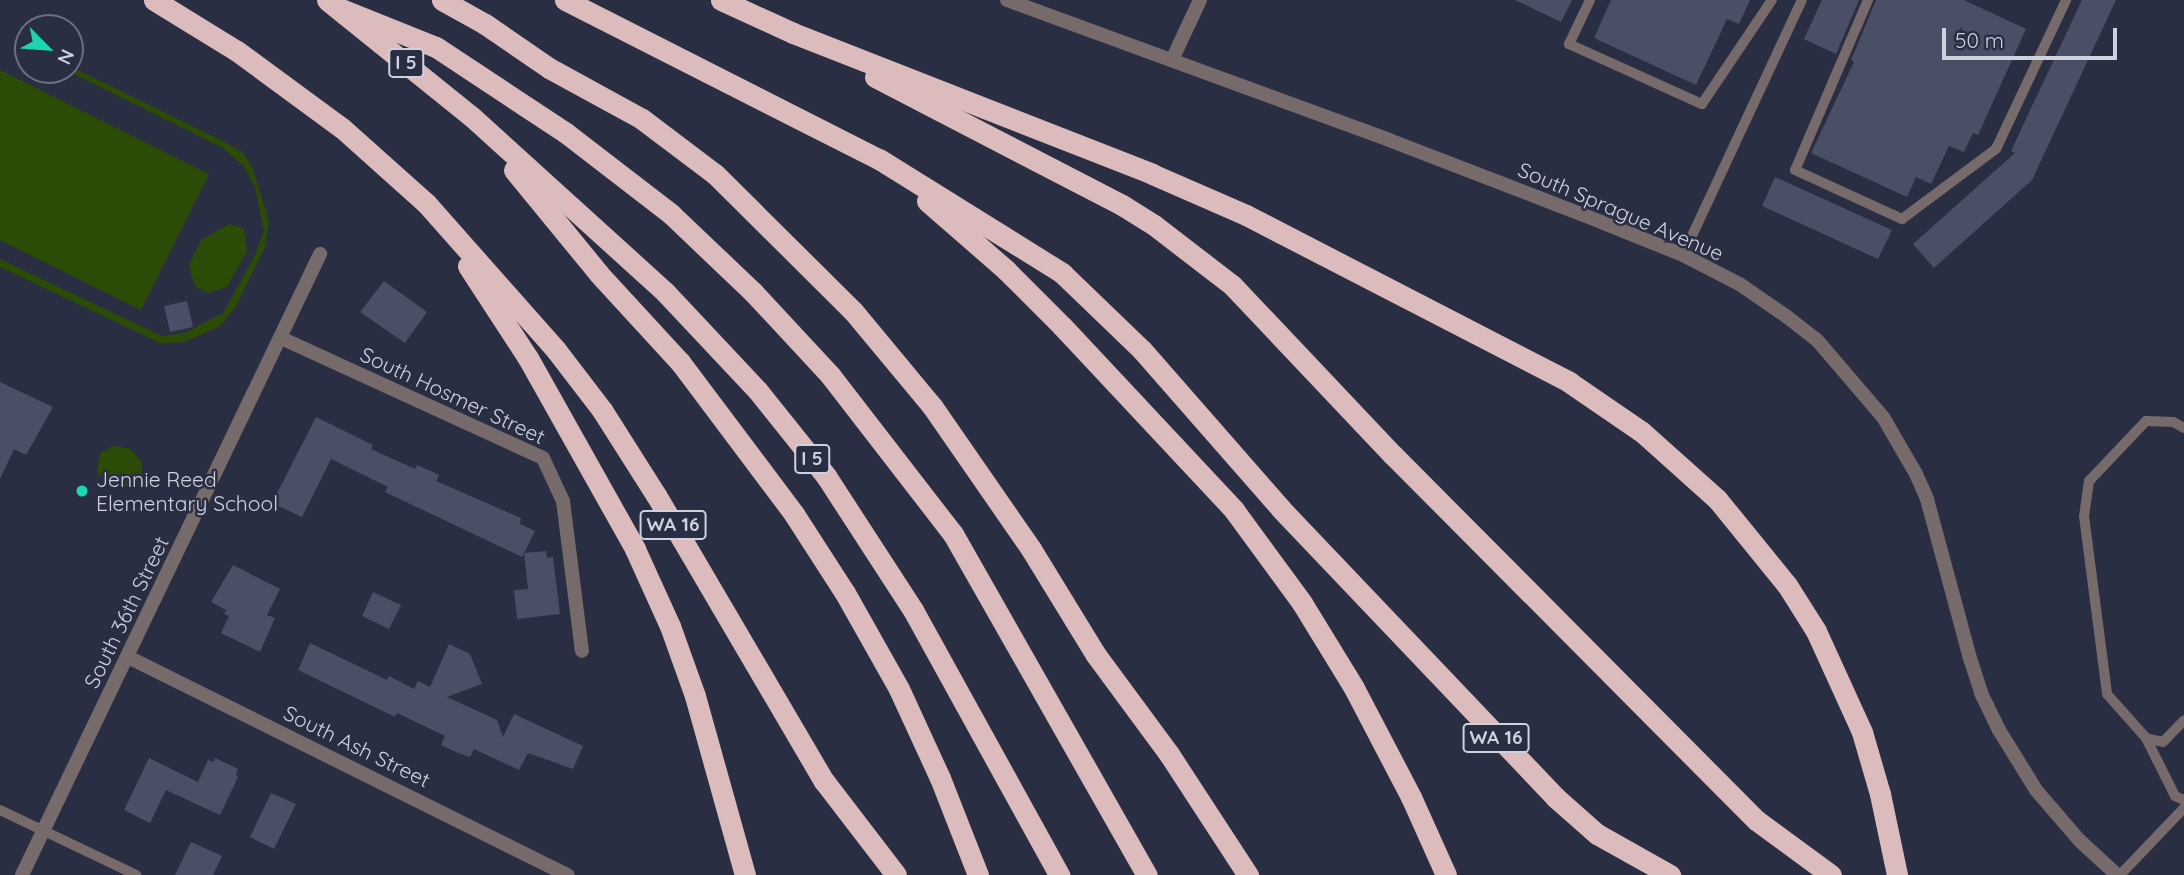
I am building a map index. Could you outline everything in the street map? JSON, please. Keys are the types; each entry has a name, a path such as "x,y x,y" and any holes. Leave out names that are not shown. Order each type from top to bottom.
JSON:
{"highway":[{"path":"154,0 237,51 342,128 426,203 528,358 635,549 670,626 695,696 746,875"},
{"path":"442,0 485,24 549,68 642,119 715,174 853,311 932,405 1031,549 1096,655 1169,754 1248,875"},
{"path":"565,0 879,159 1006,270 1234,510 1302,603 1354,688 1411,797 1446,875"},
{"path":"721,0 793,33 1152,174 1246,215 1569,382 1631,424 1717,499 1787,585 1816,631 1861,732 1892,846 1897,875"},
{"path":"334,4 436,47 566,133 671,214 753,292 830,375 953,534 1147,875"},
{"name":"I 5","path":"334,4 471,116 665,292 758,391 826,476 914,610 1059,875"},
{"path":"793,33 952,119 1122,205 1154,225 1232,285 1393,455 1756,820 1832,875"},
{"path":"471,116 599,274 680,362 794,514 845,593 899,690 940,778 978,875"},
{"name":"WA 16","path":"879,159 1062,273 1142,350 1281,509 1527,770 1597,834 1670,875"},
{"name":"WA 16","path":"426,203 556,350 602,410 656,495 824,781 893,872"}],"street":[{"name":"South Sprague Avenue","path":"1007,0 1033,4 1172,60 1389,140 1683,255 1741,285 1817,340 1883,417 1916,474 1927,499 1981,693 1999,730 2044,799 2079,840 2118,875"},
{"path":"1172,60 1200,0"},
{"name":"South 36th Street","path":"23,875 320,254"},
{"name":"South Hosmer Street","path":"281,338 543,458 563,501 582,651"},
{"name":"South Ash Street","path":"128,657 568,875"}],"lane":[{"path":"1590,0 1569,44 1702,104 1772,0"},
{"path":"1683,255 1802,0"},
{"path":"1868,0 1795,170 1902,219 1996,149 2066,0"},
{"path":"2184,428 2173,422 2146,421 2089,481 2084,516 2107,694 2146,738 2175,796 2184,800"},
{"path":"2146,738 2163,742 2184,720"},
{"path":"2118,875 2184,808"},
{"path":"0,810 136,875"}],"green space":[{"path":"0,70 14,77 14,84 28,84 209,174 141,310 0,240"},
{"path":"84,73 229,144 242,152 252,166 269,221 266,245 235,308 220,326 185,342 160,343 0,267 0,259 162,336 184,333 223,313 254,257 264,231 255,188 244,166 221,147 84,79"},
{"path":"229,224 244,228 247,251 227,287 208,293 195,286 189,265 201,240"},
{"path":"112,446 129,448 142,462 141,478 130,487 110,483 97,472 100,454"}],"building":[{"path":"1515,0 1572,0 1561,22"},
{"path":"1611,0 1750,0 1739,24 1727,19 1696,85 1594,38"},
{"path":"1822,0 1859,0 1836,54 1804,39"},
{"path":"1876,0 1964,0 2026,29 1978,135 1973,133 1964,152 1949,146 1931,184 1916,177 1907,197 1811,153 1854,62 1851,60"},
{"path":"2082,0 2116,0 2032,180 1934,268 1913,244 2015,153 2011,151"},
{"path":"1775,177 1892,230 1878,259 1762,206"},
{"path":"384,281 427,312 405,343 360,312"},
{"path":"187,301 193,327 170,332 164,306"},
{"path":"0,382 53,407 26,455 14,449 0,479"},
{"path":"316,417 373,445 371,449 415,469 417,465 439,475 436,481 521,518 520,524 535,531 522,557 385,492 388,487 331,459 302,517 272,503"},
{"path":"546,551 547,558 553,557 560,614 517,619 514,590 528,589 524,553"},
{"path":"233,565 280,589 267,615 275,618 260,652 221,633 229,616 224,614 226,610 211,602"},
{"path":"373,592 401,605 389,629 362,616"},
{"path":"310,643 387,680 389,676 414,689 418,681 430,687 449,644 470,654 482,684 447,697 497,720 503,737 514,714 583,746 573,769 528,753 519,770 474,749 470,757 458,753 441,745 445,736 397,713 395,717 298,670"},
{"path":"149,758 198,782 208,760 213,762 215,758 238,769 238,777 220,815 166,790 150,823 124,810"},
{"path":"271,793 296,804 274,849 250,837"},
{"path":"191,842 222,856 213,875 175,875"}],"place":[{"name":"Jennie Reed Elementary School","path":"82,491"}]}
